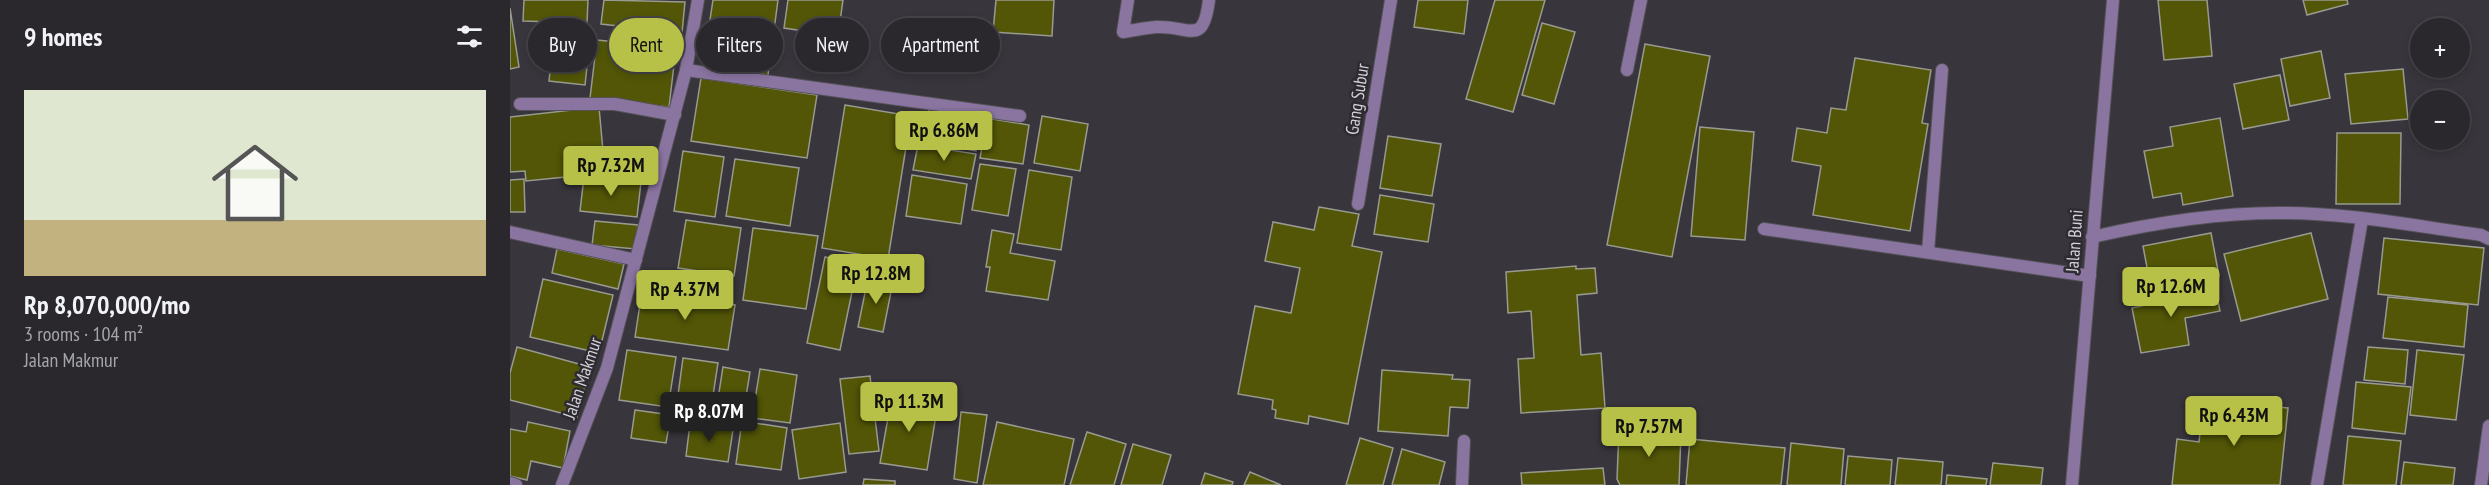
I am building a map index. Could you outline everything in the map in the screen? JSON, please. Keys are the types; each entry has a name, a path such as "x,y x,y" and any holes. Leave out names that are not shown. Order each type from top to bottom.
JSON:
{"street":[{"name":"Jalan Makmur","path":"562,485 607,368 675,115 686,70 698,0"},
{"path":"1128,0 1123,32 1157,27 1191,32 1200,29 1206,22 1209,0"},
{"name":"Gang Subur","path":"1358,204 1391,0"},
{"path":"1627,70 1641,0"},
{"name":"Jalan Buni","path":"2072,485 2113,0"},
{"path":"686,70 1020,116"},
{"path":"1928,252 1942,70"},
{"path":"520,104 615,104 675,115"},
{"path":"2092,237 2158,222 2278,213 2362,219 2481,235 2489,239"},
{"path":"2317,485 2362,219"},
{"path":"1764,229 2090,276"},
{"path":"510,232 636,260"},
{"path":"2481,485 2489,426"},
{"path":"1462,485 1464,441"},
{"path":"510,483 516,485"}],"building":[{"path":"524,0 588,0 587,18 528,18 528,21 523,21"},
{"path":"604,0 685,2 683,18 609,18 609,25 601,24"},
{"path":"713,0 778,0 776,18 710,18"},
{"path":"788,0 843,0 840,18 795,18 795,30 784,28"},
{"path":"996,0 1054,0 1052,36 1000,32 1000,18 994,18"},
{"path":"1418,0 1468,0 1464,34 1414,27"},
{"path":"1495,0 1545,0 1513,112 1466,99"},
{"path":"2158,0 2207,0 2212,56 2164,60"},
{"path":"2303,0 2347,0 2348,4 2307,15"},
{"path":"510,8 519,67 510,69"},
{"path":"1542,23 1575,32 1554,104 1522,95"},
{"path":"597,40 609,41 609,72 673,72 669,107 590,98 593,72 597,72"},
{"path":"1645,44 1710,56 1672,257 1607,245"},
{"path":"2321,51 2330,98 2290,106 2281,59"},
{"path":"1855,58 1931,70 1922,123 1928,124 1910,231 1813,215 1821,166 1792,161 1797,128 1827,133 1831,108 1846,110"},
{"path":"2403,69 2408,119 2351,124 2345,74"},
{"path":"550,72 586,72 585,85 549,81"},
{"path":"746,72 768,72 768,75"},
{"path":"2280,75 2289,120 2243,129 2234,84"},
{"path":"701,78 817,95 807,158 691,141"},
{"path":"845,105 911,116 888,259 822,248"},
{"path":"599,107 605,173 526,181 525,171 510,172 510,117"},
{"path":"929,109 982,117 976,151 923,142"},
{"path":"1042,116 1088,124 1080,171 1034,163"},
{"path":"987,118 1029,125 1023,164 980,158"},
{"path":"2220,118 2233,196 2183,205 2181,193 2153,198 2144,151 2173,146 2170,127"},
{"path":"1700,127 1754,132 1745,240 1691,236"},
{"path":"2337,133 2401,133 2400,204 2336,204"},
{"path":"1388,136 1441,144 1432,196 1380,188"},
{"path":"918,145 976,154 971,179 913,170"},
{"path":"683,151 724,157 715,217 674,211"},
{"path":"735,159 799,168 790,226 726,216"},
{"path":"980,164 1016,169 1008,216 972,210"},
{"path":"1029,170 1072,177 1061,250 1017,243"},
{"path":"912,175 967,184 961,224 906,216"},
{"path":"584,177 641,182 637,217 580,211"},
{"path":"524,179 525,212 510,212 510,180"},
{"path":"1380,195 1434,204 1428,242 1374,234"},
{"path":"1319,207 1359,214 1352,246 1382,252 1348,424 1309,416 1308,424 1275,418 1276,410 1272,409 1273,400 1238,394 1255,306 1291,313 1300,268 1265,261 1273,222 1314,230"},
{"path":"686,220 741,228 734,276 678,268"},
{"path":"595,221 638,225 636,249 592,245"},
{"path":"753,228 818,236 806,309 743,300"},
{"path":"992,230 1014,234 1010,253 1055,261 1048,300 986,291 990,267 986,267"},
{"path":"2211,233 2219,276 2151,289 2143,246"},
{"path":"2311,233 2328,299 2241,321 2224,254"},
{"path":"2384,238 2484,248 2478,305 2378,294"},
{"path":"557,249 624,264 618,289 552,273"},
{"path":"825,257 858,263 840,350 807,343"},
{"path":"1576,266 1576,269 1595,268 1597,293 1577,295 1581,355 1601,353 1605,408 1521,413 1518,359 1534,358 1531,311 1508,313 1506,272"},
{"path":"868,278 893,282 883,332 858,327"},
{"path":"543,279 613,295 599,353 530,337"},
{"path":"2215,286 2220,311 2185,318 2189,345 2141,353 2132,308 2146,305 2145,299"},
{"path":"642,291 735,305 728,350 635,337"},
{"path":"2388,297 2468,305 2464,347 2383,338"},
{"path":"517,347 590,367 577,417 510,400 510,373"},
{"path":"2368,347 2408,350 2405,384 2364,380"},
{"path":"627,350 676,357 668,407 619,400"},
{"path":"2417,350 2464,355 2456,420 2410,415"},
{"path":"683,358 718,363 710,415 676,410"},
{"path":"723,367 750,372 742,421 715,418"},
{"path":"760,369 797,375 790,423 752,418"},
{"path":"1382,370 1453,375 1452,379 1470,380 1468,408 1450,407 1448,436 1378,431"},
{"path":"870,376 879,451 849,454 840,379"},
{"path":"2356,382 2411,387 2405,434 2352,428"},
{"path":"892,395 938,403 927,470 880,463"},
{"path":"2204,399 2288,408 2280,485 2172,485 2177,439 2199,442"},
{"path":"635,410 671,415 666,443 631,438"},
{"path":"961,412 987,415 977,483 954,479"},
{"path":"742,421 787,428 781,470 736,464"},
{"path":"528,422 570,431 563,468 531,461 527,480 510,476 510,429 526,432"},
{"path":"997,422 1074,439 1064,485 983,485"},
{"path":"840,423 846,472 799,479 792,430"},
{"path":"690,424 733,430 728,462 686,456"},
{"path":"1619,430 1681,433 1679,485 1620,485 1617,479"},
{"path":"1087,432 1126,444 1114,485 1070,485"},
{"path":"2348,436 2401,441 2396,485 2343,485"},
{"path":"1360,438 1393,448 1383,485 1346,485"},
{"path":"1690,439 1785,448 1781,485 1686,485"},
{"path":"1791,443 1844,449 1841,485 1787,485"},
{"path":"1133,444 1171,455 1162,485 1121,485"},
{"path":"1402,449 1445,462 1439,485 1392,485"},
{"path":"1848,456 1892,460 1890,485 1845,485"},
{"path":"1898,458 1943,462 1941,485 1895,485"},
{"path":"2404,462 2455,468 2453,485 2401,485"},
{"path":"1993,463 2043,468 2041,485 1990,485"},
{"path":"1603,468 1605,485 1522,485 1521,473"},
{"path":"1250,472 1281,485 1244,485"},
{"path":"1205,473 1233,482 1232,485 1201,485"},
{"path":"1947,475 1987,479 1986,485 1946,485"},
{"path":"864,479 895,481 895,485 863,485"}]}
